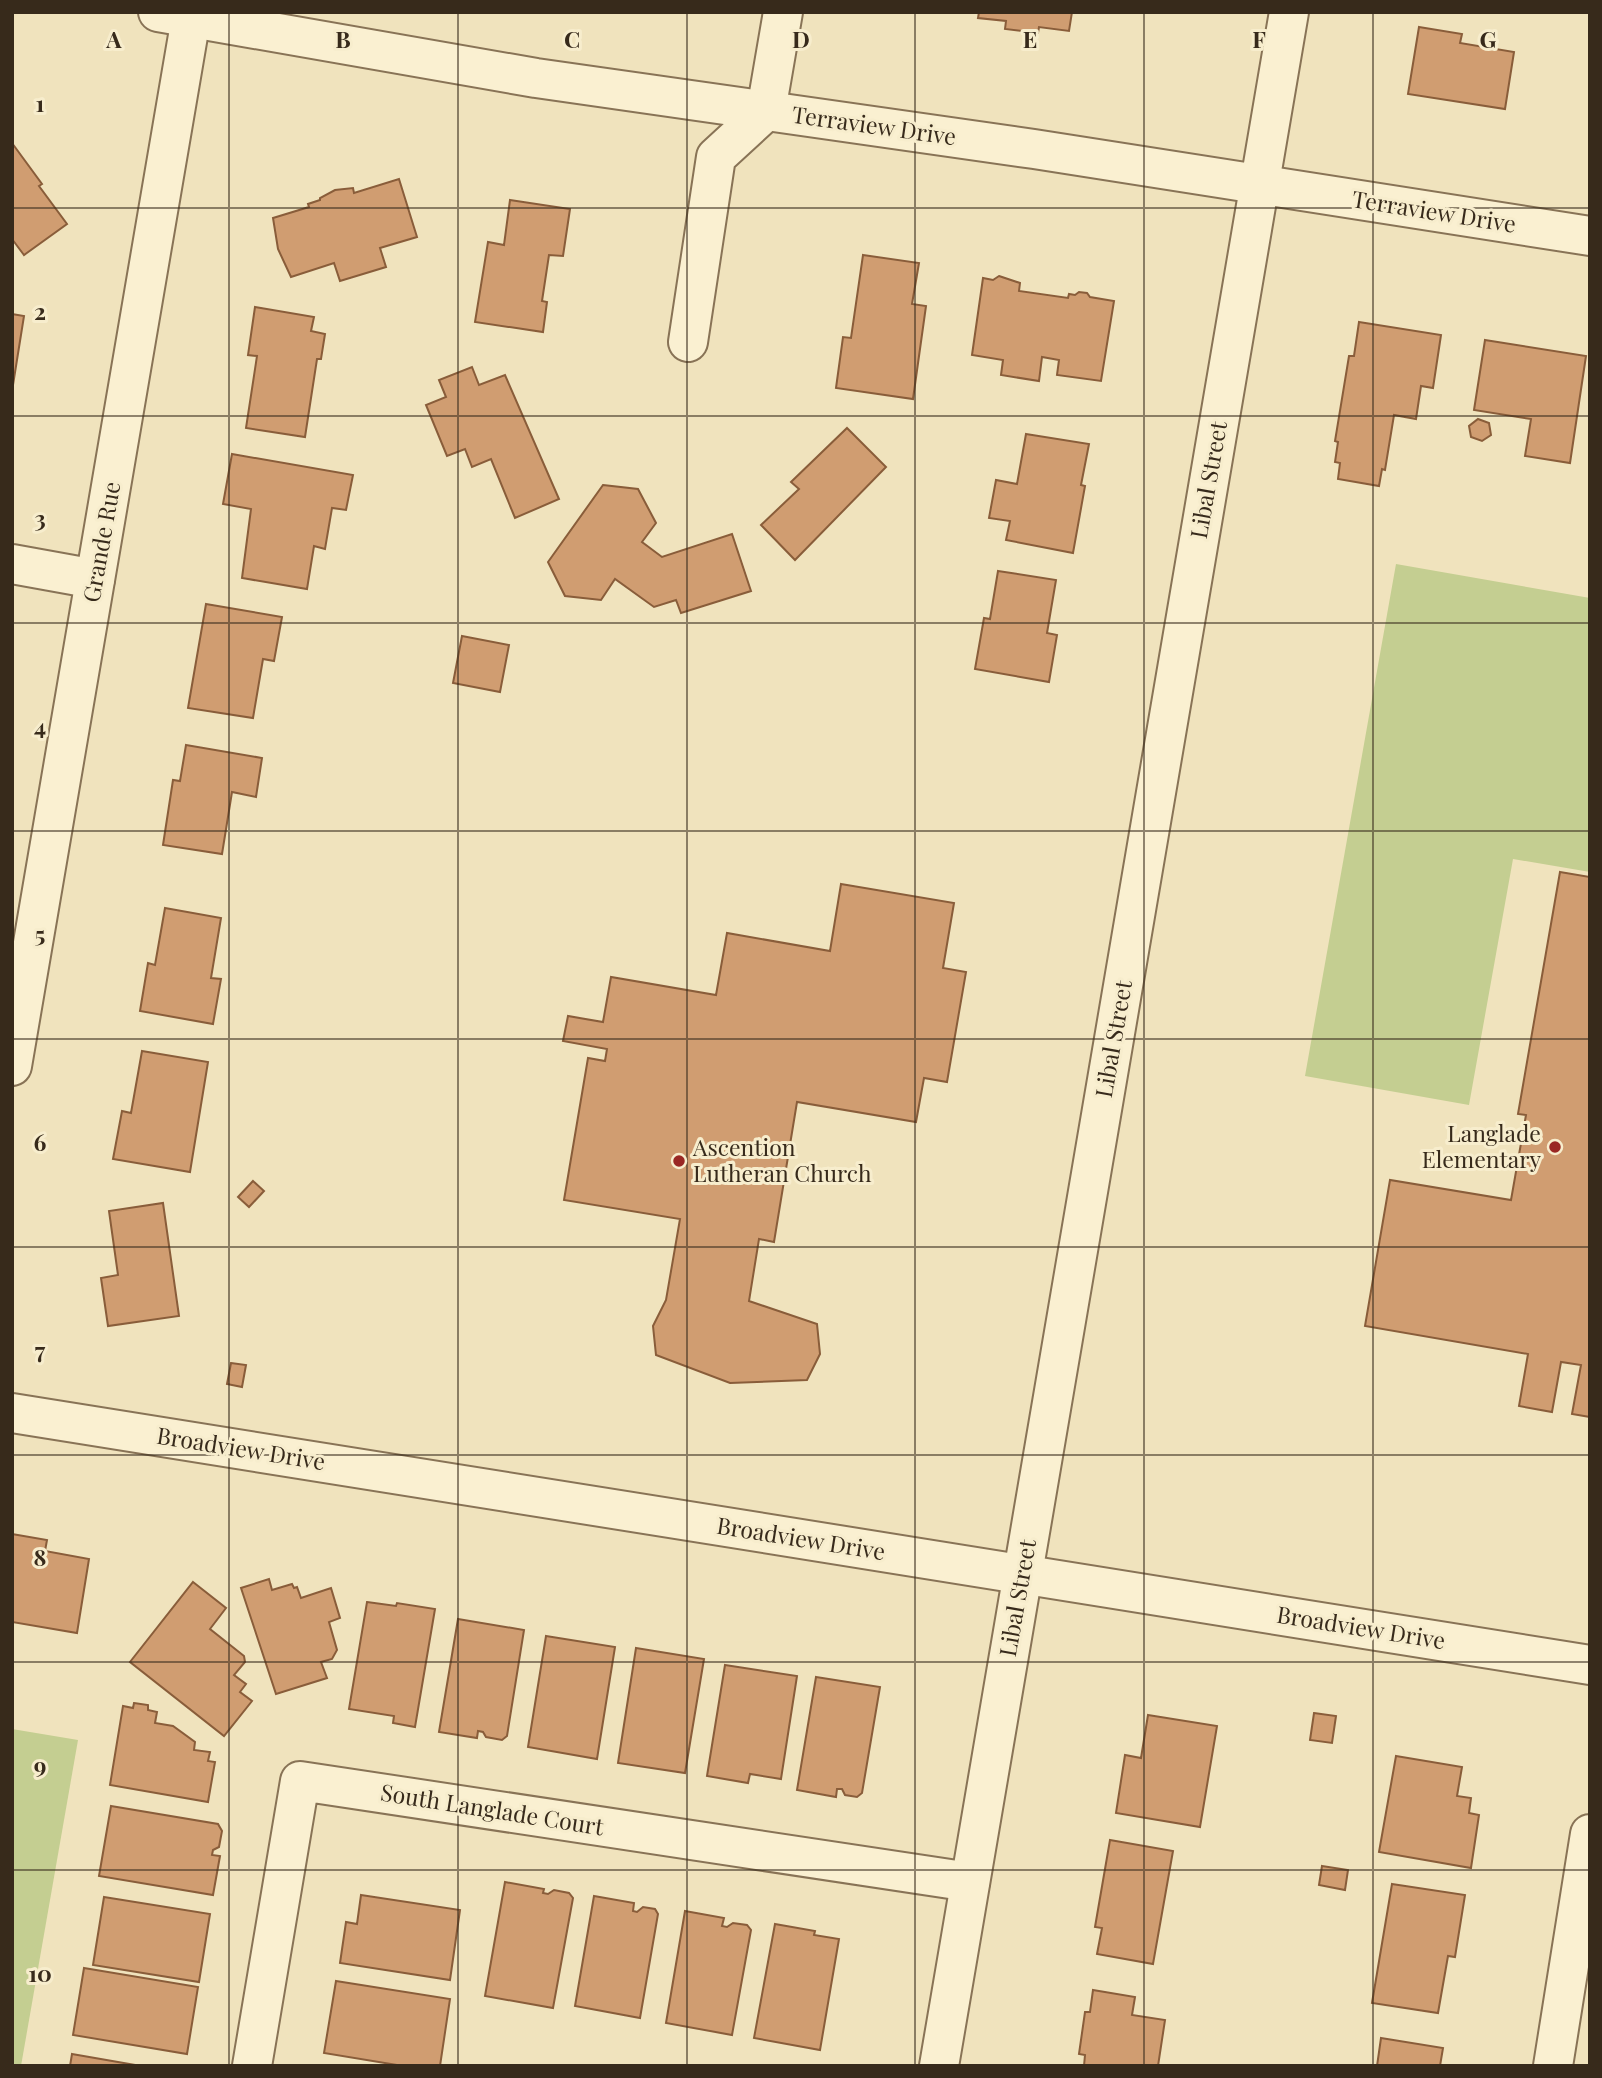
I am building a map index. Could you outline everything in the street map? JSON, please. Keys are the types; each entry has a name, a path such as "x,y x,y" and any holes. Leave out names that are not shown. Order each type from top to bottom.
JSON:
{"street":[{"path":"688,342 716,157 766,111 783,12"},
{"name":"Libal Street","path":"939,2066 1289,12"},
{"name":"Terraview Drive","path":"175,15 536,78 1034,149 1590,236"},
{"name":"Grande Rue","path":"12,1066 95,579 175,15"},
{"path":"12,564 95,579"},
{"name":"Broadview Drive","path":"12,1413 1590,1665"},
{"name":"South Langlade Court","path":"252,2066 300,1781 970,1882"},
{"path":"1553,2066 1590,1834"}],"green space":[{"path":"1396,564 1590,598 1590,872 1513,859 1469,1105 1305,1076"},
{"path":"12,1729 78,1740 21,2066 12,2066"}],"building":[{"path":"979,12 1072,12 1069,31 1039,27 1038,33 1005,29 1006,21 978,18"},
{"path":"1419,27 1462,34 1460,43 1514,52 1505,109 1408,94"},
{"path":"12,143 67,224 24,255 12,239"},
{"path":"399,179 417,237 380,248 386,267 340,281 334,263 291,277 278,249 273,218 309,207 308,204 335,190 353,188 354,193"},
{"path":"510,200 570,209 563,256 549,255 542,301 547,302 543,332 475,322 488,242 504,245"},
{"path":"863,255 919,263 912,304 926,306 913,399 836,388 843,337 851,338"},
{"path":"999,276 1020,283 1019,291 1068,298 1069,294 1075,295 1079,292 1087,293 1090,297 1114,301 1101,381 1057,375 1059,360 1042,357 1039,381 1001,375 1003,360 972,355 983,278 993,280"},
{"path":"255,307 314,317 311,331 325,334 321,359 317,359 305,437 246,428 257,356 248,355"},
{"path":"12,314 24,316 13,385 12,385"},
{"path":"1359,322 1441,335 1433,388 1421,386 1416,419 1394,415 1385,470 1382,469 1379,486 1338,479 1340,463 1335,462 1338,442 1335,441 1349,356 1354,356"},
{"path":"1485,340 1586,356 1570,463 1525,456 1531,419 1474,410"},
{"path":"472,367 479,385 505,375 559,499 515,518 491,459 472,467 465,449 447,456 426,405 446,397 439,380"},
{"path":"1478,419 1489,423 1491,435 1482,441 1471,437 1469,426"},
{"path":"847,428 886,467 795,560 761,525 799,489 791,482"},
{"path":"1026,434 1089,444 1081,485 1085,486 1073,553 1006,540 1010,521 989,518 996,480 1017,484"},
{"path":"232,454 353,475 346,510 332,508 325,549 314,546 307,589 242,578 251,509 223,504"},
{"path":"603,485 638,489 656,523 642,542 662,557 732,534 751,591 681,613 676,600 654,607 615,579 601,600 565,596 548,562"},
{"path":"998,571 1056,580 1047,633 1057,635 1049,682 975,669 984,618 990,619"},
{"path":"206,604 282,617 274,661 263,659 253,718 188,708"},
{"path":"462,636 509,645 500,692 453,683"},
{"path":"186,745 262,758 256,797 232,792 222,854 163,845 173,780 180,781"},
{"name":"Langlade Elementary","path":"1560,872 1590,877 1590,1417 1572,1414 1581,1365 1561,1362 1552,1412 1519,1406 1528,1354 1365,1326 1390,1180 1511,1200 1526,1115 1518,1114"},
{"name":"Ascention Lutheran Church","path":"841,884 954,903 943,968 966,972 947,1082 924,1078 916,1122 797,1102 774,1242 759,1239 749,1301 817,1324 820,1354 807,1380 730,1383 656,1355 653,1326 666,1300 680,1219 564,1200 588,1058 605,1061 607,1049 563,1041 568,1016 603,1022 611,977 716,995 727,933 830,951"},
{"path":"165,908 221,918 211,978 221,979 213,1024 140,1011 148,963 155,965"},
{"path":"142,1051 208,1062 190,1172 113,1159 122,1111 131,1113"},
{"path":"253,1181 264,1191 249,1207 238,1197"},
{"path":"163,1203 179,1316 108,1326 101,1278 118,1275 109,1211"},
{"path":"231,1363 246,1365 242,1387 227,1384"},
{"path":"12,1534 47,1540 45,1551 89,1559 77,1633 12,1622"},
{"path":"269,1579 272,1590 292,1584 294,1588 297,1587 301,1598 331,1588 340,1618 329,1622 337,1650 332,1659 321,1662 327,1678 276,1694 241,1588"},
{"path":"193,1582 226,1608 210,1629 244,1656 245,1662 234,1675 246,1684 240,1692 252,1701 224,1736 130,1662"},
{"path":"367,1602 435,1609 415,1727 393,1723 394,1716 349,1709"},
{"path":"458,1619 524,1630 507,1736 502,1740 486,1737 483,1732 478,1731 477,1738 439,1732"},
{"path":"546,1636 615,1647 597,1759 528,1747"},
{"path":"636,1648 704,1659 685,1773 618,1763"},
{"path":"725,1665 797,1676 781,1779 750,1774 748,1783 707,1776"},
{"path":"816,1677 880,1687 862,1793 857,1797 845,1795 842,1789 837,1789 836,1797 797,1790"},
{"path":"134,1703 148,1705 148,1710 157,1712 155,1723 173,1726 195,1742 194,1750 210,1752 208,1761 215,1762 208,1802 110,1785 123,1706 133,1708"},
{"path":"1314,1713 1336,1716 1332,1743 1310,1740"},
{"path":"1148,1715 1217,1726 1200,1827 1116,1813 1125,1755 1141,1758"},
{"path":"1396,1756 1462,1767 1457,1796 1471,1798 1469,1813 1479,1815 1471,1868 1379,1852"},
{"path":"111,1806 218,1824 222,1831 219,1847 213,1850 212,1855 220,1856 213,1895 99,1876"},
{"path":"1110,1840 1173,1851 1153,1964 1097,1954 1102,1928 1095,1927"},
{"path":"1322,1866 1348,1870 1345,1890 1319,1885"},
{"path":"505,1882 544,1889 543,1893 548,1894 554,1890 569,1893 573,1898 553,2008 485,1996"},
{"path":"1392,1884 1465,1895 1455,1957 1448,1956 1438,2013 1372,2003"},
{"path":"361,1895 460,1910 450,1980 340,1963 346,1922 357,1924"},
{"path":"594,1896 634,1903 633,1911 637,1912 643,1907 655,1909 658,1914 640,2018 575,2006"},
{"path":"104,1897 210,1914 199,1982 93,1965"},
{"path":"685,1911 724,1918 722,1926 727,1927 733,1923 747,1925 751,1930 732,2035 666,2023"},
{"path":"775,1924 815,1931 814,1935 839,1939 820,2050 754,2038"},
{"path":"84,1968 198,1987 187,2054 73,2035"},
{"path":"336,1981 450,1999 440,2066 403,2066 324,2053"},
{"path":"1093,1990 1135,1997 1132,2015 1165,2020 1158,2066 1084,2066 1085,2055 1079,2054 1085,2012 1090,2012"},
{"path":"1381,2038 1443,2048 1440,2066 1377,2066"},
{"path":"72,2054 141,2066 70,2066"}],"place":[{"name":"Langlade Elementary","path":"1555,1147"},
{"name":"Ascention Lutheran Church","path":"679,1161"}]}
